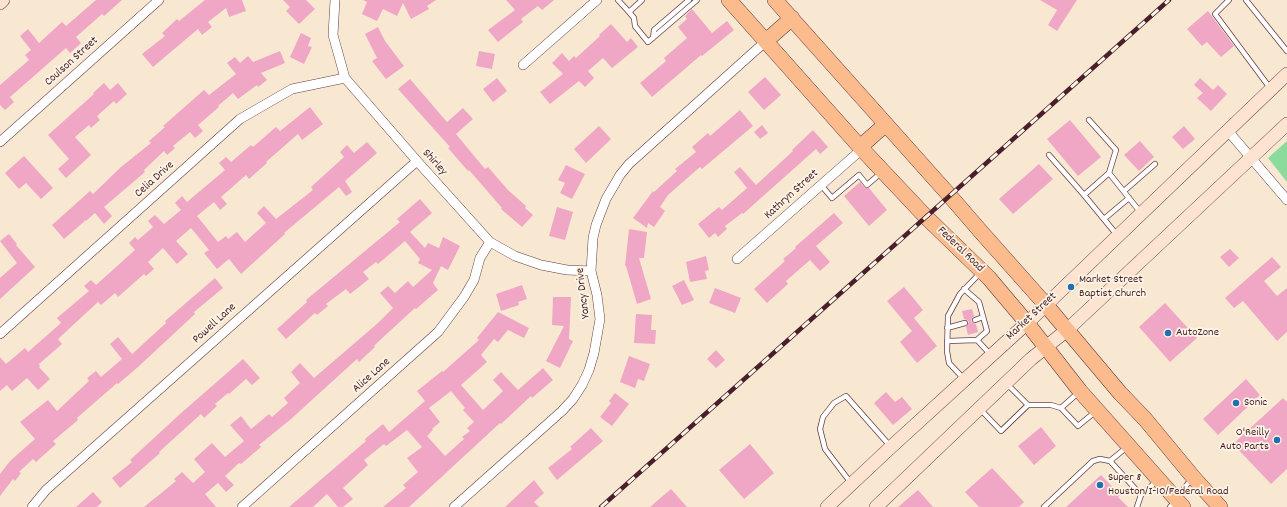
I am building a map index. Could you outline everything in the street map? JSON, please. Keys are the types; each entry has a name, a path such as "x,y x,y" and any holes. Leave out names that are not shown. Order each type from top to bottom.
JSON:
{"main road":[{"path":"0,3 3,0"},
{"name":"Federal Road","path":"729,0 861,148 926,217 982,271 1027,323 1080,391 1158,480 1176,504"},
{"name":"Federal Road","path":"775,0 1046,305 1120,393 1145,419 1220,507"},
{"path":"766,41 792,18"},
{"name":"Market Street","path":"827,507 852,485 891,446 1027,323 1117,235 1287,74"},
{"path":"861,148 886,124"},
{"path":"876,507 1031,358 1067,330 1287,124"}],"street":[{"name":"Coulson Street","path":"0,142 160,0"},
{"name":"Shirley","path":"335,0 333,35 345,78 417,162 490,242 515,256 541,265 567,270 591,271"},
{"path":"523,65 598,0"},
{"name":"Yancy Drive","path":"454,507 562,411 573,399 582,385 589,370 594,353 600,319 597,295 591,271 593,238 596,225 606,199 620,175 629,164 766,41"},
{"name":"Celia Drive","path":"0,334 240,119 292,89 345,78"},
{"path":"1228,131 1287,200"},
{"name":"Kathryn Street","path":"737,259 861,148"},
{"name":"Powell Lane","path":"32,507 46,490 417,162"},
{"name":"Alice Lane","path":"242,507 438,332 464,297 474,280 480,258 490,242"}],"lane":[{"path":"618,0 634,18 635,26 648,42 697,0"},
{"path":"629,12 642,0"},
{"path":"653,38 654,30 689,0"},
{"path":"1229,0 1215,14 1271,90"},
{"path":"1246,0 1287,50"},
{"path":"1084,195 1109,173 1116,150 1089,120"},
{"path":"1049,155 1117,235"},
{"path":"1124,191 1155,164"},
{"path":"821,185 832,198 859,175 867,185 883,171"},
{"path":"1109,173 1141,213"},
{"path":"1104,219 1129,198"},
{"path":"964,380 949,363 947,352 948,316 960,294 982,271"},
{"path":"947,341 977,340 987,331 979,302 964,289"},
{"path":"975,320 983,317"},
{"path":"947,328 965,323"},
{"path":"977,340 991,356"},
{"path":"1006,383 1028,406"},
{"path":"1061,408 1080,391"},
{"path":"852,485 825,449 820,429 823,417 834,403 846,396 891,446"},
{"path":"980,408 1001,431 1028,406 1051,405 1061,408 1078,426 1097,410"},
{"path":"1110,461 1128,446"},
{"path":"1044,507 1093,461 1100,459 1110,461 1141,495"},
{"path":"1176,504 1193,477"},
{"path":"1137,507 1141,495 1158,480"}],"green space":[{"path":"1287,141 1287,182 1268,158"}],"building":[{"path":"96,0 122,0 104,16 102,14 76,37 81,43 70,53 66,48 10,97 14,102 5,110 0,105 0,85 29,60 25,55 31,50 20,36 28,29 39,43 62,22 66,26"},
{"path":"205,0 242,0 246,11 229,17 226,8 208,22 212,27 202,35 198,29 153,67 142,54 165,36 162,33 177,19 179,21"},
{"path":"283,0 306,0 315,9 299,24 286,11 290,7"},
{"path":"363,0 436,0 427,6 429,9 411,19 403,3 397,16 383,9 377,21 362,14 367,2"},
{"path":"506,0 554,0 542,10 538,6 521,19 523,22 498,42 488,30 515,10"},
{"path":"1040,0 1077,0 1057,31 1048,25 1057,10"},
{"path":"692,9 712,33 727,21 734,30 702,56 701,55 652,97 640,83 666,61 664,58 687,38 678,27 687,19 685,16"},
{"path":"1208,11 1234,46 1221,57 1207,42 1202,46 1187,29"},
{"path":"611,24 627,42 631,38 638,47 612,68 603,58 588,71 594,78 585,87 579,81 550,104 540,92 563,74 552,63 562,53 569,61 574,56 576,58"},
{"path":"378,27 385,41 404,66 386,79 372,61 377,58 365,34"},
{"path":"301,33 311,38 308,46 312,47 304,64 290,57"},
{"path":"280,51 285,63 261,73 267,80 258,87 257,85 238,99 233,93 198,125 203,131 195,138 190,132 173,146 175,148 167,155 164,151 144,170 145,172 104,207 112,216 104,224 95,213 64,239 52,225 90,191 93,194 121,167 151,143 149,141 165,127 163,126 204,90 209,95 236,74 227,63 235,57 240,63 248,56 253,62"},
{"path":"479,51 495,54 492,69 476,66"},
{"path":"765,77 781,95 764,110 748,92"},
{"path":"497,78 507,91 493,102 483,89"},
{"path":"1200,78 1213,90 1218,85 1227,94 1211,111 1197,98 1203,93 1194,85"},
{"path":"410,79 447,122 463,108 473,119 456,134 485,169 488,167 533,215 522,227 501,209 502,208 469,170 468,171 448,148 450,147 398,89"},
{"path":"104,83 110,90 118,83 127,94 116,104 114,101 97,116 100,120 91,128 89,125 75,137 91,155 66,178 58,169 69,159 48,135 94,94 93,93"},
{"path":"310,107 323,124 302,140 298,134 249,179 246,175 221,197 227,204 220,210 214,202 197,216 218,242 226,236 228,239 237,232 245,242 266,223 257,213 264,206 276,219 313,190 311,187 344,157 340,152 347,145 354,153 367,142 377,153 345,181 352,192 346,196 339,187 284,233 285,234 241,274 229,259 217,269 204,253 209,250 191,228 176,241 188,254 177,264 163,248 148,262 154,269 146,276 144,274 118,297 115,293 101,305 98,302 58,339 62,344 39,364 39,367 50,379 38,390 27,378 12,391 7,385 0,391 0,357 6,364 25,348 28,352 61,323 57,318 89,291 84,286 91,280 96,285 135,250 129,243 135,237 138,240 153,227 148,221 155,215 164,224 181,210 175,203 182,196 187,202 225,170 219,163 226,157 231,162 251,145 253,147 276,127 280,131"},
{"path":"740,110 753,126 702,169 700,167 668,195 660,207 665,211 654,227 648,223 647,228 633,218 653,191 654,192 677,171 675,169 696,152 692,147 708,133 710,136"},
{"path":"1070,120 1101,157 1078,176 1047,139"},
{"path":"762,125 768,133 760,139 754,132"},
{"path":"599,126 611,139 586,163 574,149"},
{"path":"1184,126 1195,139 1183,149 1172,137"},
{"path":"813,130 828,147 820,154 816,149 743,214 742,213 725,226 727,229 718,237 715,233 709,238 698,224 719,207 722,210 747,188 734,172 740,167 756,185 793,151 792,150"},
{"path":"1140,141 1154,157 1139,171 1124,155"},
{"path":"24,156 53,188 41,199 26,183 19,189 5,173"},
{"path":"1039,164 1053,179 1013,214 999,199"},
{"path":"566,165 585,174 572,199 560,193 565,183 558,180"},
{"path":"860,182 865,188 869,188 887,210 869,226 844,196"},
{"path":"420,199 432,213 410,232 425,248 428,243 439,248 443,237 460,246 448,270 441,266 433,283 438,290 416,309 415,308 379,341 374,346 375,347 359,362 357,359 291,419 259,445 261,447 241,464 239,463 225,476 234,485 226,492 218,483 205,494 216,507 144,507 176,481 174,479 182,472 193,483 205,472 194,459 212,443 225,457 244,441 230,425 241,416 251,429 269,414 272,417 288,403 284,398 300,383 291,372 300,363 314,378 378,323 393,308 380,293 388,286 395,293 408,281 413,287 432,270 418,263 420,259 405,241 378,264 376,262 363,272 369,279 350,294 346,289 326,304 328,306 317,315 315,313 286,339 277,329 307,302 306,300 400,222 397,219"},
{"path":"557,207 573,212 565,240 549,236"},
{"path":"834,213 843,223 816,246 830,262 820,271 810,260 786,281 788,284 767,303 754,289 785,261 783,259 796,248 795,247"},
{"path":"629,229 647,232 644,258 639,258 651,299 637,304 625,266"},
{"path":"9,234 17,244 16,245 35,267 0,299 0,278 17,263 0,241"},
{"path":"1230,249 1239,258 1229,267 1220,257"},
{"path":"706,256 709,270 705,271 707,279 690,282 686,262"},
{"path":"1272,257 1281,267 1264,281 1277,296 1287,288 1287,332 1277,341 1243,301 1234,308 1225,298"},
{"path":"215,278 223,288 194,312 195,314 138,367 77,418 78,420 53,441 56,444 36,462 33,459 19,472 21,473 15,481 13,479 0,496 0,474 10,461 35,439 20,422 48,400 57,411 89,381 87,378 96,371 101,377 122,359 110,344 118,337 132,354 166,323 165,321"},
{"path":"684,280 694,300 682,305 672,286"},
{"path":"522,285 527,299 518,302 519,305 501,311 496,294"},
{"path":"904,287 923,310 914,318 937,346 917,363 900,342 912,331 887,301"},
{"path":"715,288 741,298 735,313 709,303"},
{"path":"553,297 571,297 569,339 573,341 560,368 546,361 564,326 552,325"},
{"name":"AutoZone","path":"1165,303 1197,338 1170,362 1139,327"},
{"path":"972,309 974,316 971,321 976,324 978,332 968,335 966,327 969,322 964,319 962,311"},
{"path":"498,312 529,328 524,338 508,330 498,342 494,339 481,355 487,362 461,385 483,410 503,391 493,380 501,372 518,390 543,368 553,380 532,398 531,396 501,424 500,423 409,507 383,507 406,488 403,485 418,472 407,458 422,447 407,430 386,446 384,444 364,460 368,465 343,488 353,499 343,507 338,507 327,494 313,507 289,507 366,441 365,439 383,424 389,432 425,401 417,391 442,371 443,372 479,340 477,338","holes":["451,391 465,408 463,410 474,422 467,428 470,431 462,437 464,439 445,456 427,436 440,422 429,408"]},
{"path":"636,314 652,315 651,330 656,330 655,344 634,343"},
{"path":"716,350 725,360 716,368 707,359"},
{"path":"629,356 650,364 644,381 638,379 635,388 620,382"},
{"path":"243,359 260,378 252,385 246,379 215,404 217,406 204,418 201,414 120,488 112,478 132,462 130,460 180,414"},
{"name":"Sonic","path":"1246,379 1260,395 1218,435 1203,419"},
{"path":"886,392 895,402 902,397 912,409 893,425 874,403"},
{"path":"615,393 629,404 612,426 600,417 611,403 609,401"},
{"path":"1283,398 1287,402 1287,469 1271,484 1233,444"},
{"path":"1041,427 1056,446 1034,465 1018,446"},
{"path":"591,428 603,441 557,480 548,468 572,449 570,447"},
{"path":"750,444 774,473 744,499 719,470"},
{"path":"992,468 1024,502 1019,507 979,507 965,492"},
{"name":"Super 8 Houston/I-10/Federal Road","path":"1101,475 1120,495 1118,497 1128,507 1066,507"},
{"path":"534,480 544,493 534,502 539,507 505,507"},
{"path":"671,489 687,507 650,507"},
{"path":"918,490 933,507 898,507"},
{"path":"93,492 102,502 97,507 76,507"}],"railway":[{"path":"601,507 1169,0"}],"place":[{"name":"Market Street Baptist Church","path":"1071,287"},
{"name":"AutoZone","path":"1168,333"},
{"name":"Sonic","path":"1236,403"},
{"name":"O'Reilly Auto Parts","path":"1277,440"},
{"name":"Super 8 Houston/I-10/Federal Road","path":"1100,485"}]}
